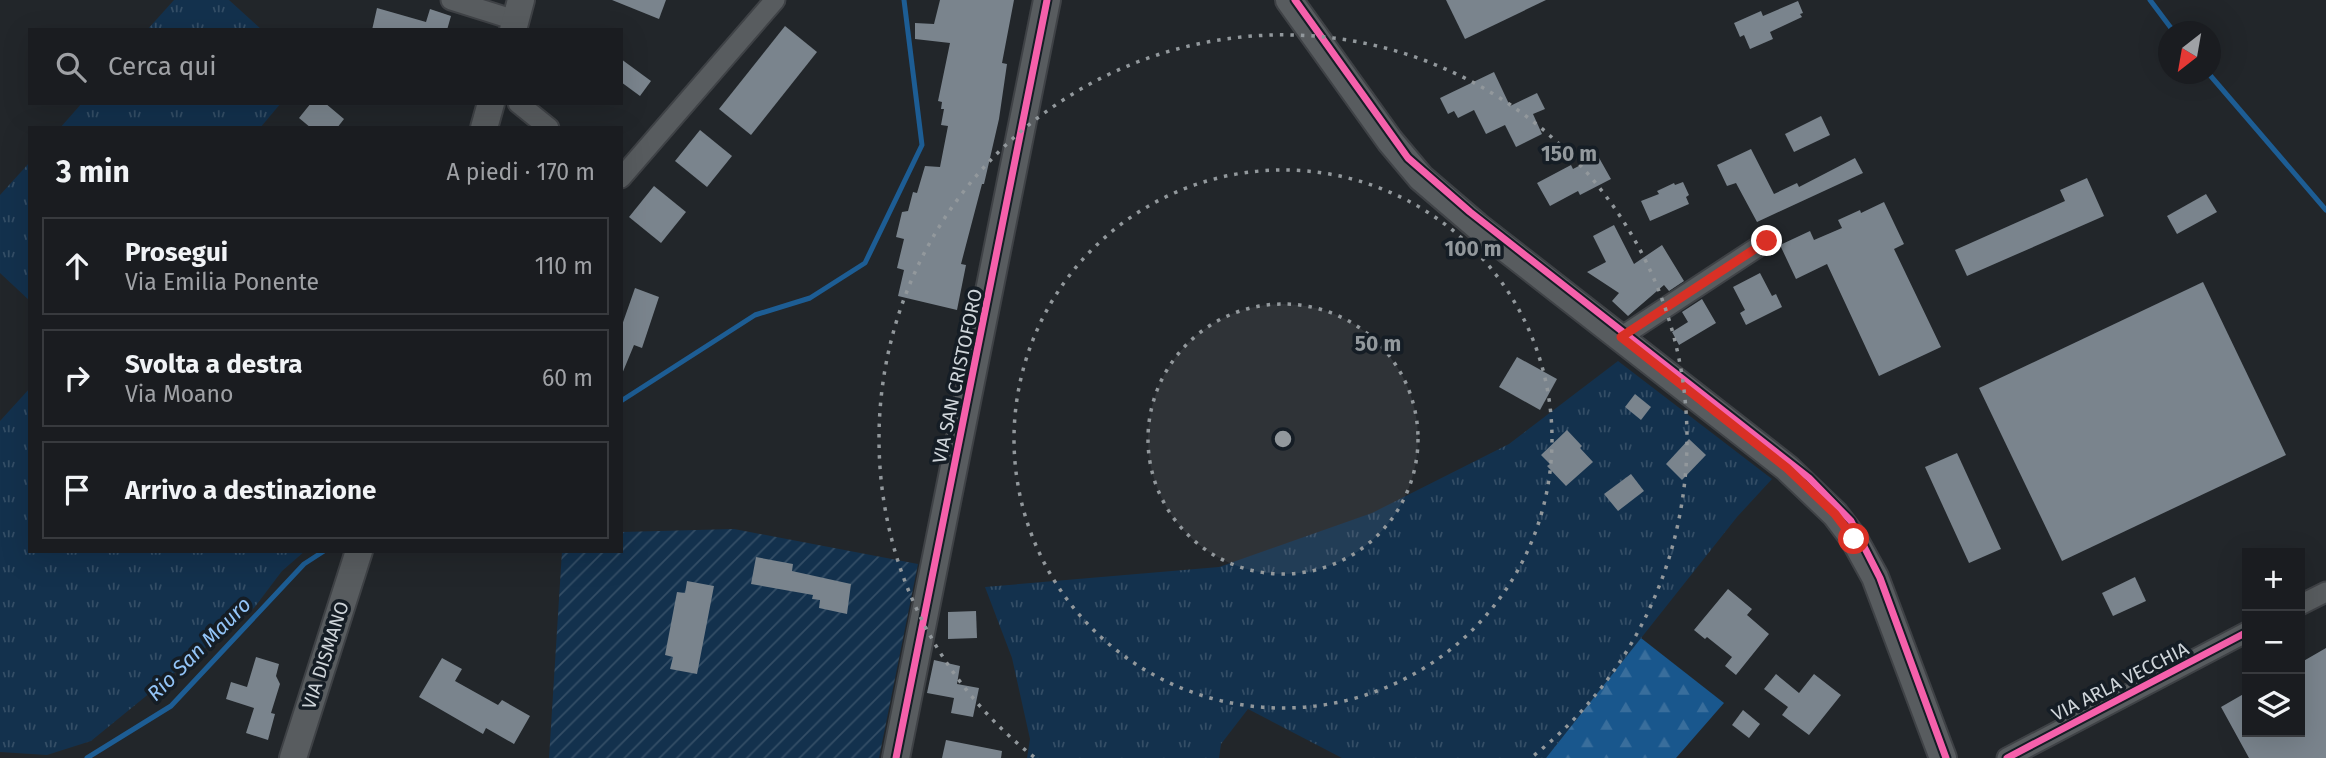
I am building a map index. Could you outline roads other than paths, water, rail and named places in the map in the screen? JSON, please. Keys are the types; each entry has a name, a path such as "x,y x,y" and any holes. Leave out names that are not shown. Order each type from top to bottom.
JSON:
{"main road":[{"name":"VIA SAN CRISTOFORO","path":"896,758 1047,0"},
{"path":"1289,0 1390,141 1421,178 1477,226 1787,468 1835,514 1854,539 1875,577 1942,758"},
{"path":"485,126 490,105"},
{"name":"VIA DISMANO","path":"293,758 358,553"}],"street":[{"path":"451,0 517,17"},
{"path":"623,176 775,0"},
{"path":"520,105 547,126"},
{"path":"1621,337 1767,241"},
{"path":"2305,602 2326,592"},
{"name":"VIA ARLA VECCHIA","path":"2007,758 2242,635"}],"waterway":[{"name":"Rio San Mauro","path":"623,400 755,315 810,298 865,263 922,145 904,0"},
{"path":"2150,0 2166,21"},
{"path":"2218,84 2326,210"},
{"name":"Rio San Mauro","path":"87,758 171,706 304,564 321,553"}]}
